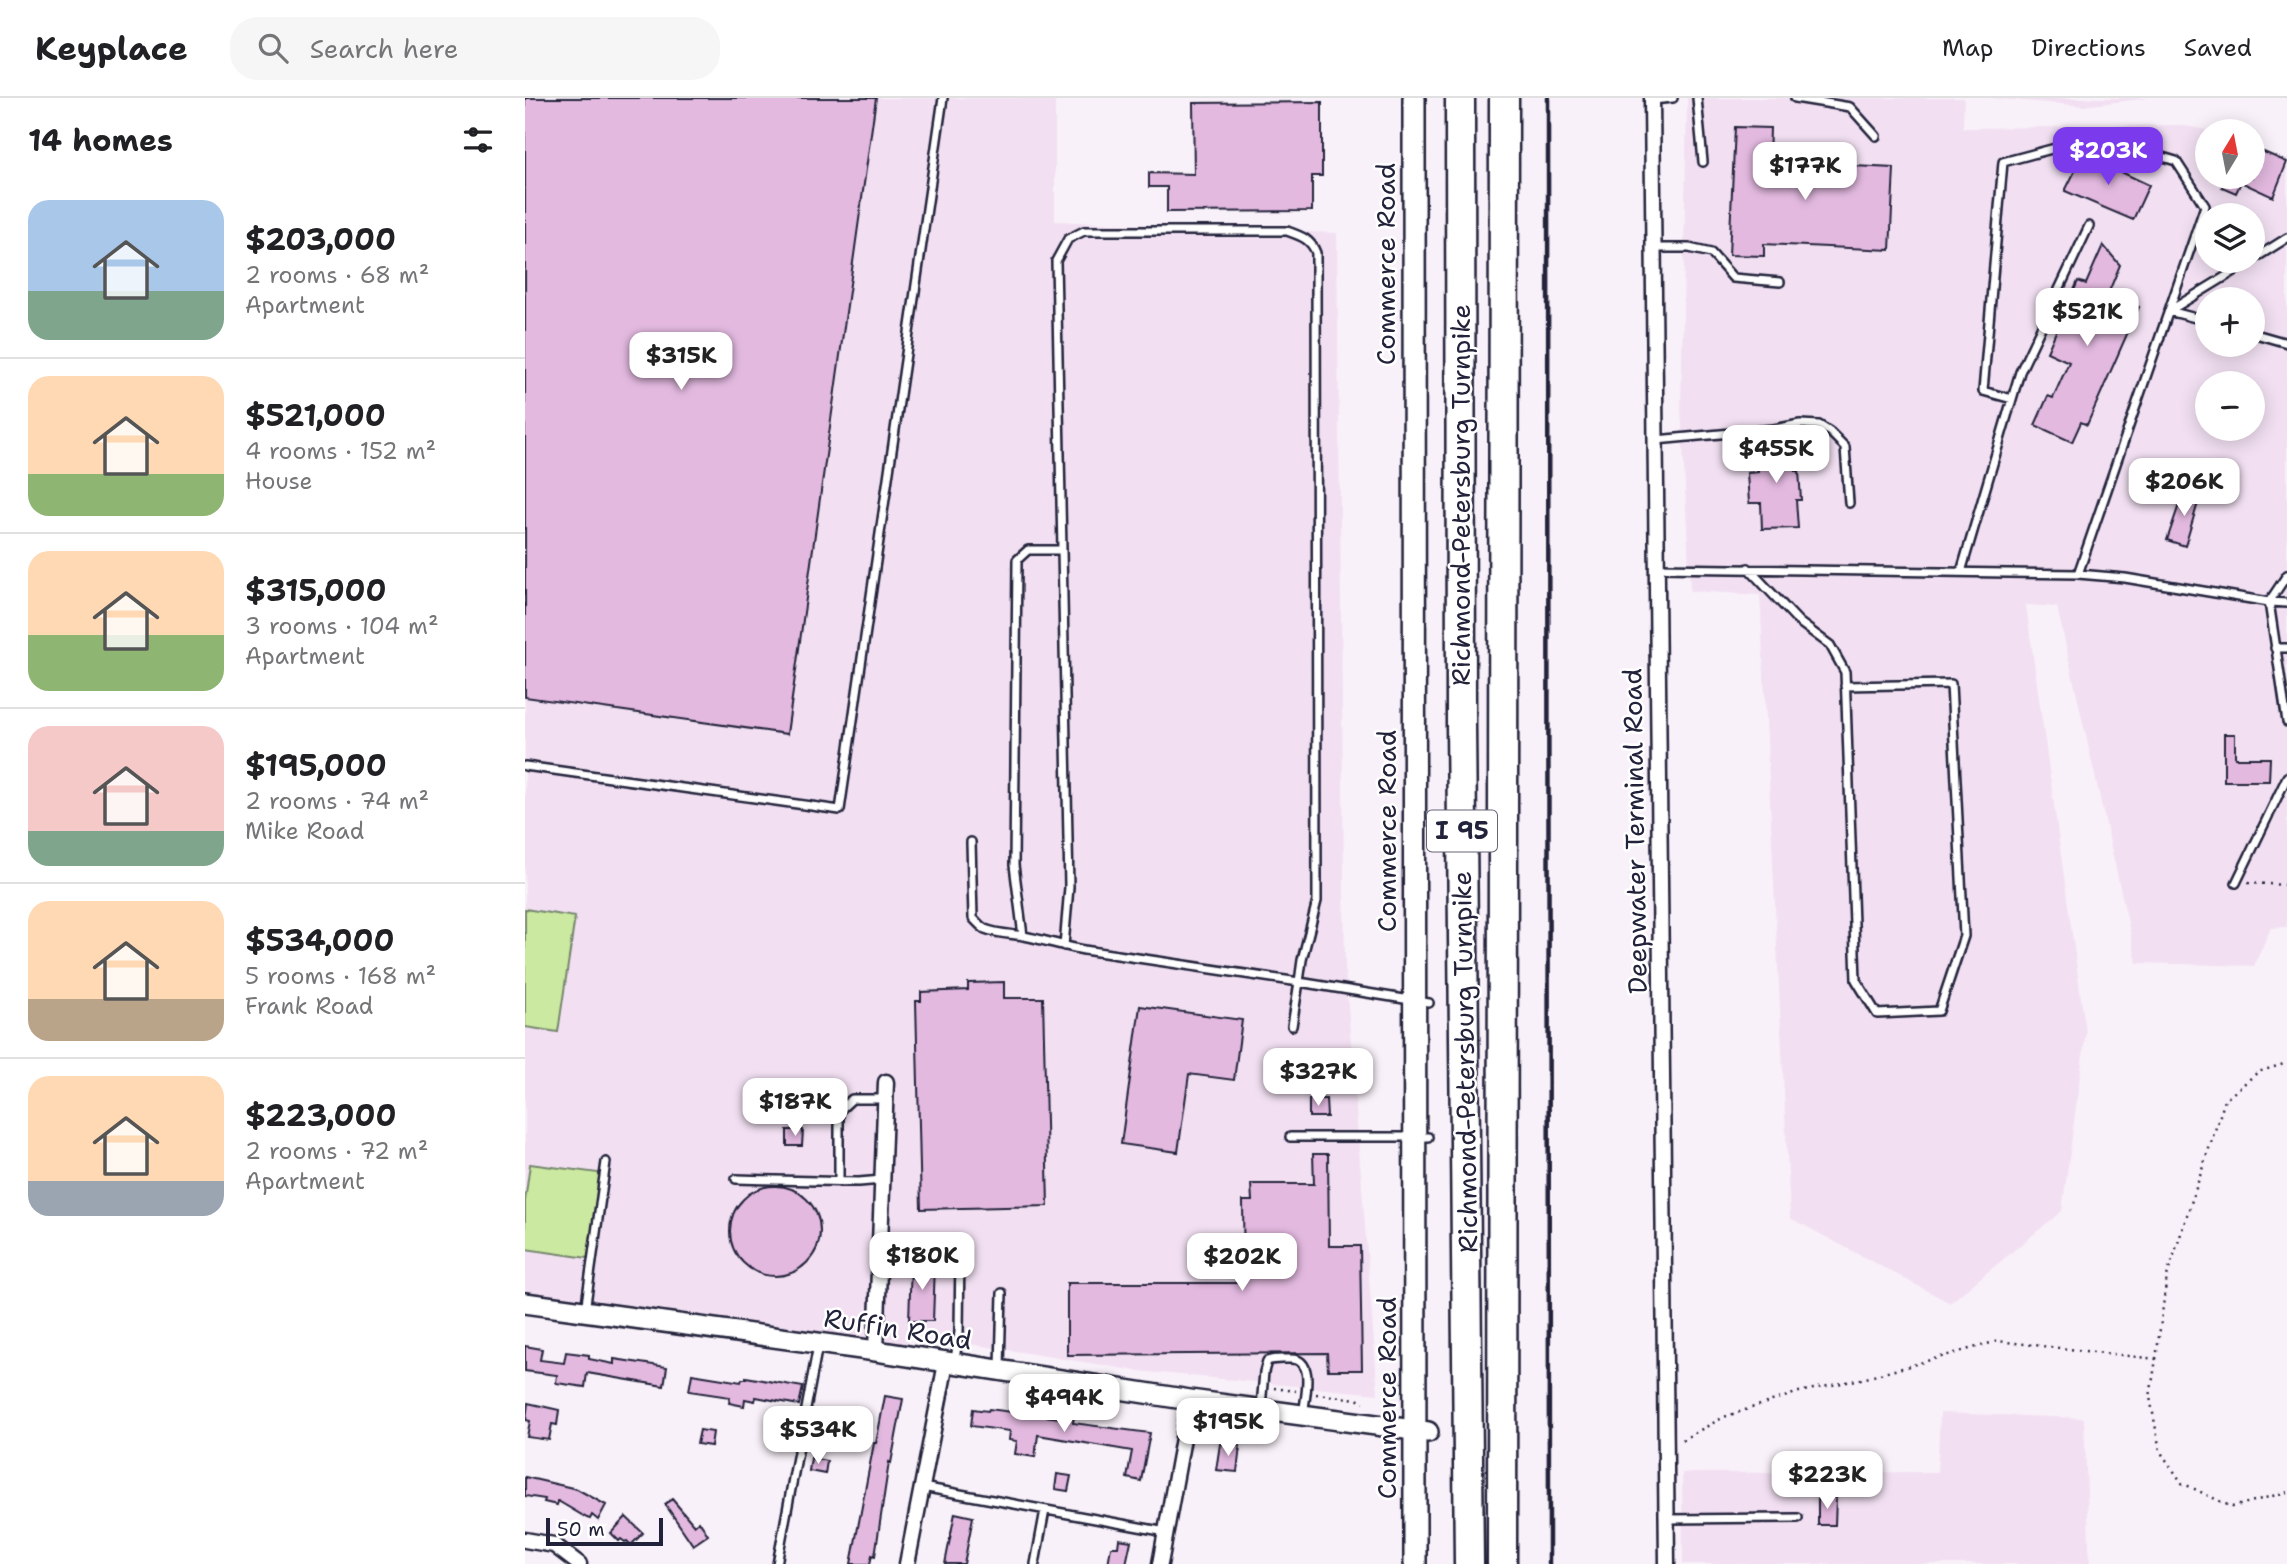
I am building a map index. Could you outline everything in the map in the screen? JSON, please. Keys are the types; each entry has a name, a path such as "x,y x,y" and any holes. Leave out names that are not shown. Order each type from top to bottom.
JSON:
{"highway":[{"name":"Richmond-Petersburg Turnpike","path":"1460,98 1461,724 1469,1564"},
{"name":"Richmond-Petersburg Turnpike","path":"1502,1564 1504,98"}],"main road":[{"name":"Commerce Road","path":"1414,98 1422,1002"},
{"name":"Commerce Road","path":"1425,98 1421,1137 1422,1431 1428,1564"},
{"name":"Commerce Road","path":"1415,1564 1422,1431"}],"street":[{"name":"Deepwater Terminal Road","path":"1652,99 1667,1564"},
{"path":"876,1351 886,1082"},
{"name":"Ruffin Road","path":"525,1303 1422,1431"},
{"path":"907,1564 950,1364"},
{"path":"1160,1564 1190,1400"},
{"path":"525,1540 554,1545 579,1564"}],"lane":[{"path":"525,766 841,810 943,98"},
{"path":"1652,99 1673,98"},
{"path":"1697,98 1703,162"},
{"path":"1795,98 1850,107 1876,136"},
{"path":"2012,400 1983,391 2003,162 2063,146 2122,145 2176,161 2205,206 2078,574"},
{"path":"1961,572 2020,372 2089,226"},
{"path":"1064,946 1069,887 1056,261 1068,239 1084,231 1287,231 1303,237 1313,245 1315,253 1317,901 1302,960 1292,1026"},
{"path":"2265,251 2287,238"},
{"path":"1653,248 1689,248 1711,253 1733,278 1780,282"},
{"path":"2169,311 2230,273"},
{"path":"2169,311 2195,318"},
{"path":"2265,337 2287,343"},
{"path":"1655,440 1774,429 1800,424 1819,425 1845,447 1849,503"},
{"path":"1023,936 1014,865 1017,560 1028,550 1062,550"},
{"path":"1657,568 2078,574 2125,578 2269,603 2287,603"},
{"path":"1748,568 1798,622 1831,645 1845,672 1845,686 1856,980 1877,1014 1939,1011 1964,936 1951,684 1845,686"},
{"path":"2287,575 2269,603 2287,722"},
{"path":"2275,648 2287,648"},
{"path":"2236,883 2287,778"},
{"path":"971,842 973,918 984,928 1064,946 1422,1002"},
{"path":"839,1182 839,1111 852,1099 886,1099"},
{"path":"1290,1137 1421,1137"},
{"path":"585,1311 606,1162"},
{"path":"736,1179 839,1182 882,1180"},
{"path":"950,1364 959,1332 960,1249"},
{"path":"1000,1371 1002,1293"},
{"path":"777,1564 818,1343"},
{"path":"1261,1410 1267,1361 1297,1359 1304,1362 1307,1369 1303,1416"},
{"path":"922,1487 1166,1532"},
{"path":"1035,1564 1045,1510"},
{"path":"1667,1519 1798,1518"}],"path":[{"path":"2236,883 2287,885"},
{"path":"2287,1063 2257,1072 2225,1100 2167,1276 2150,1397 2160,1451 2182,1483 2232,1507 2287,1492"},
{"path":"1667,1449 1724,1417 1799,1392 1865,1378 1998,1341 2156,1359"}],"shaded area":[{"path":"525,98 1055,98 1055,221 1337,233 1345,966 1378,1394 1138,1371 908,1334 907,1351 525,1298"},
{"path":"1687,98 1964,98 1963,128 2179,125 2195,128 2195,189 2265,189 2265,151 2287,160 2287,927 2271,928 2254,966 2137,963 2057,607 2026,605 2086,1033 2062,1211 1950,1303 1790,1218 1760,595 1690,591 1681,407"},
{"path":"1989,98 2150,98 2084,106"},
{"path":"1940,1413 2084,1418 2090,1564 1683,1564 1682,1473 1937,1472"}],"green space":[{"path":"525,909 575,917 558,1032 525,1027"},
{"path":"530,1164 606,1174 595,1259 525,1249 525,1201"}],"building":[{"path":"525,98 876,98 787,734 525,697"},
{"path":"1322,102 1322,176 1312,176 1312,211 1167,212 1167,187 1149,187 1149,173 1194,174 1193,103"},
{"path":"1735,127 1770,128 1769,162 1894,168 1890,250 1764,244 1764,256 1729,255"},
{"path":"2265,153 2287,162 2273,197 2256,189 2265,189"},
{"path":"2111,158 2122,163 2119,171 2149,185 2133,220 2065,191 2081,159 2107,165"},
{"path":"2103,245 2120,265 2108,294 2139,307 2087,425 2081,422 2072,442 2035,425 2048,396 2053,398 2069,362 2047,352 2078,281 2086,284"},
{"path":"1794,441 1795,471 1799,471 1801,500 1796,500 1798,528 1762,529 1761,503 1749,503 1747,473 1758,472 1756,443"},
{"path":"2184,490 2200,496 2185,546 2167,540"},
{"path":"2224,734 2235,734 2235,758 2270,758 2269,781 2224,781"},
{"path":"1004,982 1004,998 1043,998 1048,1206 921,1209 916,1001 921,1001 921,992 968,990 968,983"},
{"path":"1140,1006 1242,1020 1234,1080 1189,1074 1178,1152 1121,1144"},
{"path":"1309,1099 1326,1099 1327,1117 1309,1117"},
{"path":"787,1130 803,1130 802,1146 787,1146"},
{"path":"1313,1154 1328,1154 1329,1246 1360,1246 1362,1370 1328,1370 1327,1353 1067,1355 1067,1283 1244,1283 1243,1201 1252,1201 1251,1184 1314,1184"},
{"path":"775,1186 792,1190 807,1199 816,1214 820,1231 816,1248 807,1263 792,1272 775,1276 758,1272 743,1263 734,1248 730,1231 734,1214 743,1199 758,1190"},
{"path":"911,1263 935,1264 933,1321 909,1321"},
{"path":"525,1346 542,1349 540,1360 564,1363 566,1352 589,1355 589,1359 614,1364 614,1359 667,1367 664,1386 587,1373 585,1387 556,1383 557,1375 525,1371"},
{"path":"692,1374 741,1382 746,1377 803,1387 799,1405 756,1397 755,1401 745,1399 744,1406 729,1403 730,1397 689,1391"},
{"path":"885,1396 903,1399 891,1463 889,1462 875,1556 872,1555 870,1564 851,1564 874,1443"},
{"path":"528,1403 559,1410 557,1425 552,1424 549,1440 527,1437 530,1421 526,1420"},
{"path":"973,1409 1060,1418 1061,1414 1074,1416 1073,1423 1150,1433 1141,1481 1127,1478 1132,1451 1038,1435 1035,1457 1015,1454 1017,1441 1009,1440 1010,1431 971,1426"},
{"path":"700,1430 713,1432 711,1446 697,1444"},
{"path":"775,1434 789,1436 788,1448 773,1446"},
{"path":"1220,1444 1240,1446 1237,1472 1216,1470"},
{"path":"811,1458 827,1461 825,1474 809,1471"},
{"path":"1057,1474 1071,1476 1068,1491 1055,1489"},
{"path":"525,1477 577,1489 606,1505 598,1520 592,1515 590,1519 587,1518 558,1501 557,1505 544,1502 545,1499 525,1496"},
{"path":"1818,1496 1836,1497 1835,1525 1818,1525"},
{"path":"672,1499 694,1525 699,1521 708,1535 693,1545 665,1504"},
{"path":"955,1513 973,1517 964,1564 945,1564"},
{"path":"626,1517 643,1533 631,1545 621,1539 619,1541 611,1533"},
{"path":"1119,1539 1131,1541 1126,1564 1108,1564 1111,1547 1118,1547"}],"railway":[{"path":"1548,98 1549,1564"}]}
